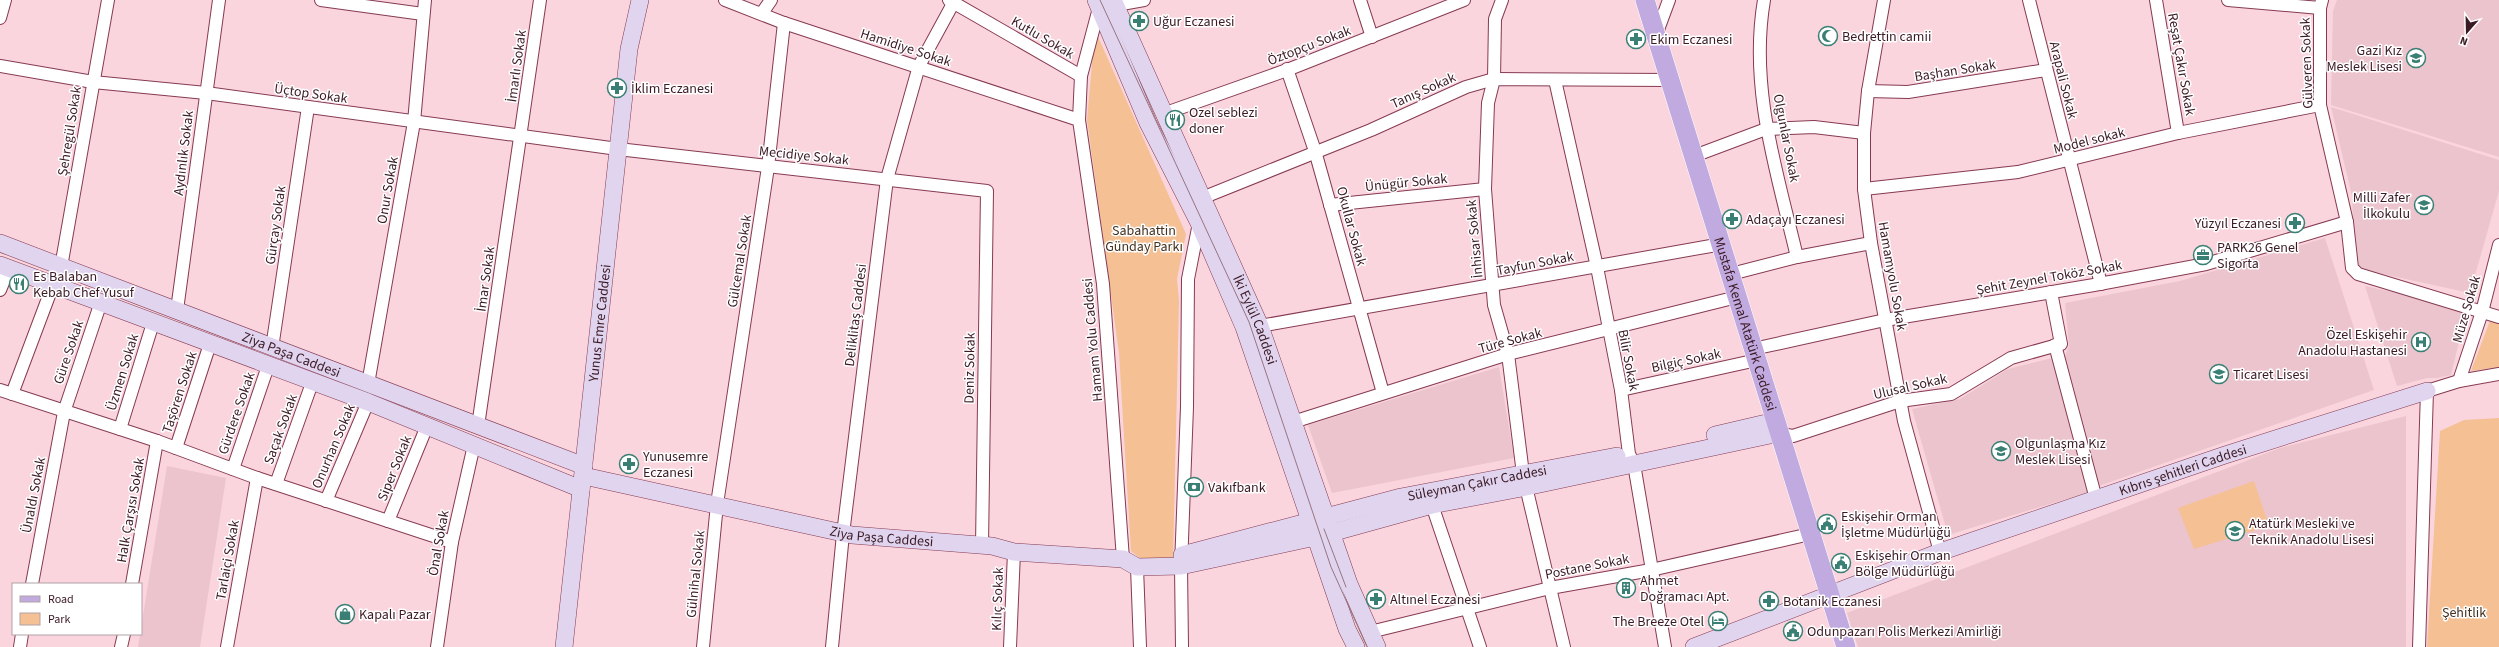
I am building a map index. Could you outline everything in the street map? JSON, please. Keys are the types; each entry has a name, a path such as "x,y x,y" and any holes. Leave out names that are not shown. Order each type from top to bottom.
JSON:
{"main road":[{"name":"Yunus Emre Caddesi","path":"564,647 629,50 640,0"},
{"name":"Mustafa Kemal Atatürk Caddesi","path":"1645,0 1722,244 1828,595 1846,647"},
{"name":"İki Eylül Caddesi","path":"1106,4 1164,114 1260,326 1293,422 1347,629 1356,647"},
{"name":"İki Eylül Caddesi","path":"1106,4 1148,123 1199,223 1244,327 1318,518"},
{"name":"Ziya Paşa Caddesi","path":"0,243 478,426 583,477"},
{"name":"Ziya Paşa Caddesi","path":"4,266 312,384 368,402 474,445 583,477 718,504 843,534 992,546 1014,552 1130,563 1181,561"},
{"name":"Kıbrıs şehitleri Caddesi","path":"1940,552 2096,499 2427,391"},
{"name":"Süleyman Çakır Caddesi","path":"1181,561 1323,535 1524,481 1777,427"},
{"name":"Süleyman Çakır Caddesi","path":"1181,561 1318,518 1401,497 1524,481"},
{"name":"İki Eylül Caddesi","path":"1323,535 1374,640"},
{"path":"1694,647 1940,552"}],"street":[{"path":"0,18 5,0"},
{"name":"Şehregül Sokak","path":"61,267 108,0"},
{"name":"Aydınlık Sokak","path":"177,310 219,0"},
{"path":"321,0 423,14"},
{"name":"Onur Sokak","path":"368,384 414,122 425,0"},
{"name":"İmarlı Sokak","path":"521,137 540,0"},
{"name":"Hamidiye Sokak","path":"725,0 744,3 784,23 919,66 1079,120"},
{"path":"762,12 771,0"},
{"path":"1106,4 1144,0"},
{"path":"1360,0 1372,36"},
{"name":"Öztopçu Sokak","path":"1164,114 1287,69 1464,0"},
{"name":"İnhisar Sokak","path":"1502,0 1495,19 1494,79 1488,103 1485,188 1494,305 1508,354 1524,481 1564,647"},
{"path":"1656,35 1670,0"},
{"name":"Olgunlar Sokak","path":"1764,0 1759,31 1758,62 1766,129 1798,257"},
{"name":"Hamamyolu Sokak","path":"1884,0 1868,91 1864,134 1864,189 1871,243 1900,401 1940,552"},
{"name":"Arapali Sokak","path":"2029,0 2101,284"},
{"name":"Reşat Çakır Sokak","path":"2156,0 2178,133"},
{"path":"2228,0 2321,4"},
{"name":"Deliklitaş Caddesi","path":"832,647 843,534 887,179 919,66 952,1"},
{"name":"Kutlu Sokak","path":"952,1 1081,76"},
{"name":"Hamam Yolu Caddesi","path":"1106,4 1081,76 1079,120 1103,284 1130,563 1140,647"},
{"name":"Gülveren Sokak","path":"2321,4 2320,105 2347,222 2352,268 2358,274 2482,312"},
{"name":"Gülcemal Sokak","path":"718,504 768,167 784,23"},
{"name":"Üçtop Sokak","path":"0,66 93,82 206,93 618,149"},
{"name":"Okullar Sokak","path":"1287,69 1316,151 1383,393"},
{"name":"Başhan Sokak","path":"1868,91 1908,92 2046,70"},
{"name":"Tanış Sokak","path":"1202,198 1371,130 1466,87 1494,79 1671,80"},
{"name":"Bilir Sokak","path":"1555,80 1597,267 1608,330 1621,390 1665,647"},
{"name":"Model sokak","path":"1864,189 2018,172 2070,161 2178,133 2320,105"},
{"name":"Gürçay Sokak","path":"272,348 308,107"},
{"path":"1694,156 1766,129 1814,127 1864,134"},
{"name":"İmar Sokak","path":"478,426 521,137"},
{"name":"Mecidiye Sokak","path":"618,149 987,191"},
{"name":"Ünügür Sokak","path":"1330,205 1485,188"},
{"name":"Deniz Sokak","path":"982,546 987,191"},
{"name":"Şehit Zeynel Toköz Sokak","path":"1755,354 1885,320 2101,284 2206,264 2347,222"},
{"path":"1182,647 1181,561 1187,407 1188,279 1199,223"},
{"path":"1731,274 1798,257 1871,243"},
{"name":"Tayfun Sokak","path":"1260,326 1358,307 1493,286 1722,244"},
{"name":"Müze Sokak","path":"2459,381 2482,312 2499,245"},
{"path":"0,290 4,266"},
{"path":"12,394 53,285"},
{"path":"2051,292 2061,344 2055,345 2096,499"},
{"name":"Türe Sokak","path":"1293,422 1508,354 1608,330 1737,296"},
{"name":"Güre Sokak","path":"64,412 101,302"},
{"path":"2482,312 2499,317"},
{"name":"Üzmen Sokak","path":"120,429 153,323"},
{"name":"Taşören Sokak","path":"176,448 210,344"},
{"name":"Ulusal Sokak","path":"1777,427 1793,436 1900,401 1951,394 2011,358 2055,345"},
{"name":"Bilgiç Sokak","path":"1621,390 1755,354"},
{"name":"Gürdere Sokak","path":"233,469 268,366"},
{"path":"2419,647 2427,391 2459,381 2499,374"},
{"name":"Saçak Sokak","path":"276,484 312,384"},
{"path":"0,390 157,441 257,478 452,542"},
{"name":"Onurhan Sokak","path":"326,501 368,402"},
{"name":"Ünaldı Sokak","path":"32,583 64,412"},
{"name":"Siper Sokak","path":"388,521 427,426"},
{"name":"Halk Çarşısı Sokak","path":"132,583 157,441"},
{"name":"Önal Sokak","path":"437,647 452,542 474,445"},
{"name":"Tarlaiçi Sokak","path":"227,647 257,478"},
{"name":"Gülnihal Sokak","path":"703,647 718,504"},
{"path":"1432,505 1480,647"},
{"name":"Postane Sokak","path":"1374,640 1467,609 1550,588 1651,570 1810,534"},
{"name":"Kılıç Sokak","path":"1010,647 1014,552"},
{"path":"20,647 22,635"},
{"path":"122,647 124,635"}],"shaded area":[{"name":"Gazi Kız Meslek Lisesi","path":"2337,0 2499,0 2499,157 2331,105 2333,11"},
{"name":"Milli Zafer İlkokulu","path":"2331,107 2499,160 2499,191 2470,293 2355,268 2352,196"},
{"name":"Ticaret Lisesi","path":"2325,238 2374,390 2096,487 2064,359 2069,346 2065,303 2180,281"},
{"name":"Özel Eskişehir Anadolu Hastanesi","path":"2365,286 2467,308 2451,375 2437,378 2427,378 2397,386"},
{"name":"Olgunlaşma Kız Meslek Lisesi","path":"2056,357 2089,492 1948,535 1912,409 1960,399 2008,369"},
{"path":"1499,367 1514,458 1332,493 1308,425"},
{"name":"Atatürk Mesleki ve Teknik Anadolu Lisesi","path":"2406,416 2406,647 1858,647 1847,613 2280,448"},
{"path":"167,466 226,478 200,647 138,647 140,635 142,635 142,622"}],"green space":[{"name":"Sabahattin Günday Parkı","path":"1095,30 1186,234 1177,279 1179,300 1173,560 1141,559 1131,551 1119,353 1087,120"},
{"path":"2491,318 2499,321 2499,367 2471,371"},
{"name":"Şehitlik","path":"2499,418 2499,647 2427,647 2440,431 2464,420"},
{"path":"2254,481 2269,526 2194,549 2178,508"}],"tram line":[{"path":"1100,0 1249,322 1331,567 1367,647"},
{"path":"1324,529 1346,587"}],"place":[{"name":"Uğur Eczanesi","path":"1139,21"},
{"name":"Bedrettin camii","path":"1828,36"},
{"name":"Ekim Eczanesi","path":"1636,39"},
{"name":"Gazi Kız Meslek Lisesi","path":"2416,58"},
{"name":"İklim Eczanesi","path":"617,88"},
{"name":"Ozel seblezi doner","path":"1175,120"},
{"name":"Milli Zafer İlkokulu","path":"2424,205"},
{"name":"Adaçayı Eczanesi","path":"1732,219"},
{"name":"Yüzyıl Eczanesi","path":"2295,223"},
{"name":"PARK26 Genel Sigorta","path":"2203,255"},
{"name":"Es Balaban Kebab Chef Yusuf","path":"19,284"},
{"name":"Özel Eskişehir Anadolu Hastanesi","path":"2421,342"},
{"name":"Ticaret Lisesi","path":"2219,374"},
{"name":"Olgunlaşma Kız Meslek Lisesi","path":"2001,451"},
{"name":"Yunusemre Eczanesi","path":"629,464"},
{"name":"Vakıfbank","path":"1194,487"},
{"name":"Eskişehir Orman İşletme Müdürlüğü","path":"1827,524"},
{"name":"Atatürk Mesleki ve Teknik Anadolu Lisesi","path":"2235,531"},
{"name":"Eskişehir Orman Bölge Müdürlüğü","path":"1841,563"},
{"name":"Ahmet Doğramacı Apt.","path":"1626,588"},
{"name":"Altınel Eczanesi","path":"1376,599"},
{"name":"Botanik Eczanesi","path":"1769,601"},
{"name":"Kapalı Pazar","path":"345,614"},
{"name":"The Breeze Otel","path":"1718,621"},
{"name":"Odunpazarı Polis Merkezi Amirliği","path":"1793,631"}]}
